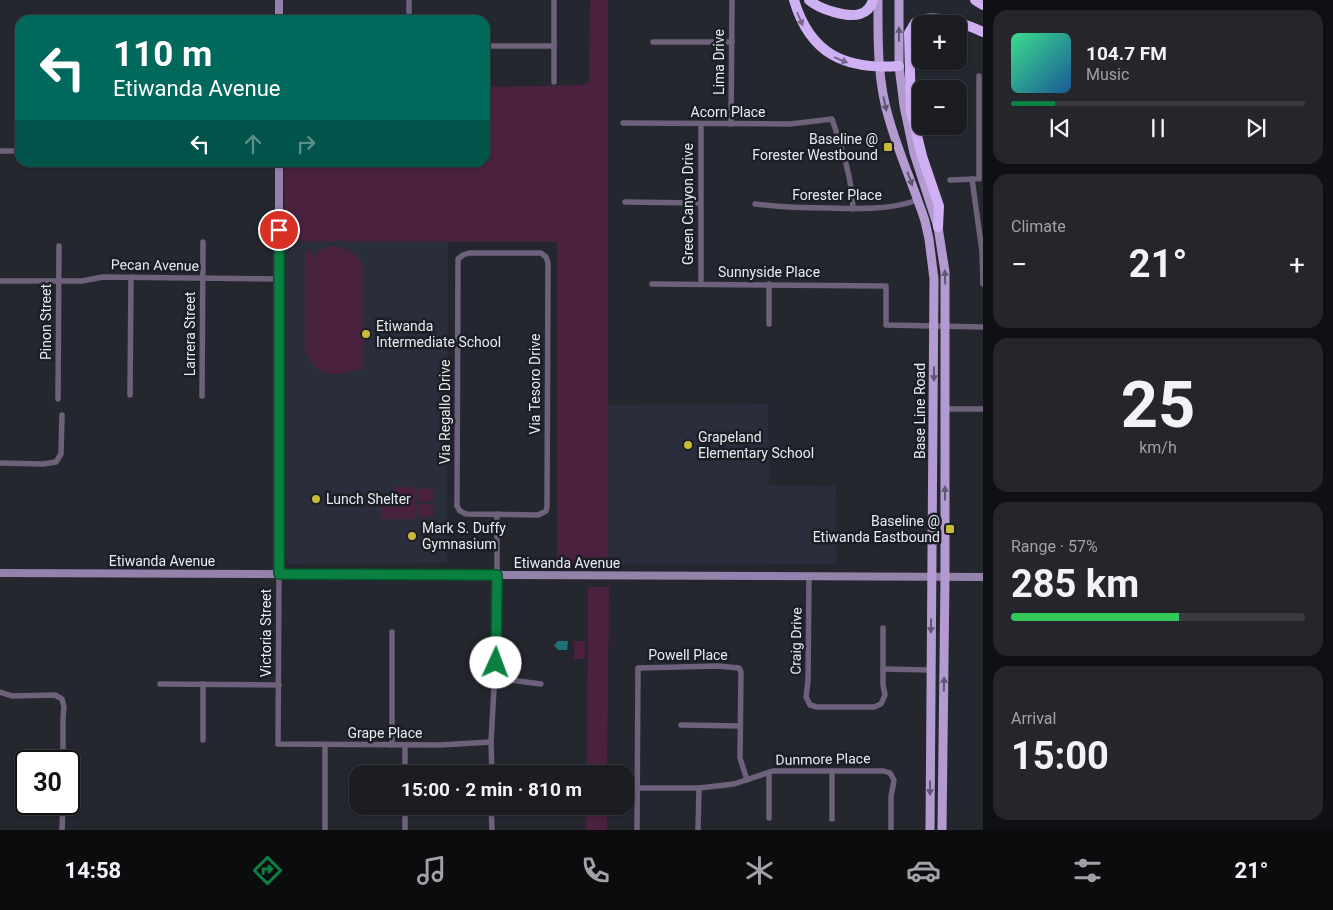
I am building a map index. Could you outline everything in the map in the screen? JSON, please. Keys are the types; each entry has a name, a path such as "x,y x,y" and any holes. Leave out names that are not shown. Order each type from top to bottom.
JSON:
{"highway":[{"path":"794,0 804,27 812,39 828,53 848,63 879,67 899,66"},
{"path":"809,0 824,9 857,15 869,9 873,0"},
{"path":"975,0 983,5"},
{"path":"938,227 939,206 922,156 911,111 909,33 914,23 928,19 962,23 983,32"}],"main road":[{"name":"Base Line Road","path":"878,0 879,67 888,118 925,221 934,279 930,830"},
{"name":"Base Line Road","path":"899,0 899,66 902,97 911,140 938,227 944,272 945,577 942,830"}],"street":[{"path":"279,0 279,15"},
{"path":"409,0 409,15"},
{"path":"554,0 554,82"},
{"name":"Lima Drive","path":"731,124 732,0"},
{"path":"653,42 732,42"},
{"path":"490,46 554,46"},
{"path":"950,180 981,180 979,76"},
{"name":"Acorn Place","path":"623,123 790,124 832,119 849,172 853,209"},
{"name":"Green Canyon Drive","path":"701,124 701,284"},
{"path":"0,151 15,151"},
{"name":"Victoria Street","path":"278,744 279,167"},
{"path":"972,180 982,251 983,284"},
{"name":"Forester Place","path":"755,204 853,209 896,207 918,200"},
{"path":"625,202 700,203"},
{"name":"Larrera Street","path":"202,396 203,242"},
{"name":"Pinon Street","path":"58,399 59,246"},
{"name":"Via Tesoro Drive","path":"462,255 469,253 541,253 546,257 548,263 546,511 538,515 497,514"},
{"name":"Via Regallo Drive","path":"462,255 458,259 457,506 460,511 466,514 497,514"},
{"name":"Pecan Avenue","path":"0,281 95,280 102,277 279,279"},
{"path":"130,395 131,277"},
{"name":"Sunnyside Place","path":"652,284 886,286 886,325 934,325"},
{"path":"769,284 769,324"},
{"path":"934,325 983,327"},
{"path":"945,409 983,409"},
{"path":"0,463 43,464 56,462 61,454 62,415"},
{"path":"492,765 497,514"},
{"name":"Etiwanda Avenue","path":"0,573 983,577"},
{"name":"Craig Drive","path":"809,577 808,681 806,697 810,705 817,707 874,707 881,704 885,695 883,669"},
{"path":"883,628 883,669 930,670"},
{"path":"392,632 392,745"},
{"name":"Powell Place","path":"638,788 638,668 718,666 739,668 741,672 740,726"},
{"path":"495,678 541,684"},
{"path":"160,684 278,685"},
{"path":"203,740 204,684"},
{"path":"0,692 12,696 55,695 62,699 64,707 63,750"},
{"path":"681,725 740,726 740,758 747,780"},
{"name":"Grape Place","path":"278,744 451,745 491,742"},
{"path":"325,745 325,830"},
{"path":"405,745 405,765"},
{"name":"Dunmore Place","path":"638,788 698,788 734,784 769,772 884,770 894,780 891,797 891,830"},
{"path":"832,771 832,819"},
{"path":"769,772 769,818"},
{"path":"637,830 638,788"},
{"path":"698,788 698,830"},
{"path":"62,815 62,830"},
{"path":"405,815 405,830"},
{"path":"491,815 492,830"}],"shaded area":[{"path":"590,0 608,0 608,565 557,564 557,242 285,241 284,167 490,167 490,87 584,85 589,82"},
{"name":"Etiwanda Intermediate School","path":"285,241 448,241 447,563 288,564 285,559"},
{"path":"333,246 351,252 363,268 363,369 339,374 328,374 318,369 310,360 305,350 305,251 312,251 312,257 322,249"},
{"name":"Grapeland Elementary School","path":"768,404 769,485 836,486 837,564 608,565 607,405"},
{"path":"394,487 416,487 416,519 394,519"},
{"path":"417,489 433,489 433,501 417,501"},
{"path":"382,498 393,498 393,519 382,519"},
{"path":"417,504 433,504 433,516 417,516"},
{"path":"588,587 609,587 607,765 587,765"},
{"path":"574,641 585,641 585,659 574,659"},
{"path":"587,815 607,815 607,830 586,830"}],"water":[{"path":"558,641 568,641 567,650 558,650 554,645"}],"place":[{"name":"Baseline @ Forester Westbound","path":"888,147"},
{"name":"Etiwanda Intermediate School","path":"366,334"},
{"name":"Grapeland Elementary School","path":"688,445"},
{"name":"Lunch Shelter","path":"316,499"},
{"name":"Baseline @ Etiwanda Eastbound","path":"950,529"},
{"name":"Mark S. Duffy Gymnasium","path":"412,536"}],"route":[{"path":"279,230 279,574 497,575 496,663"}]}
